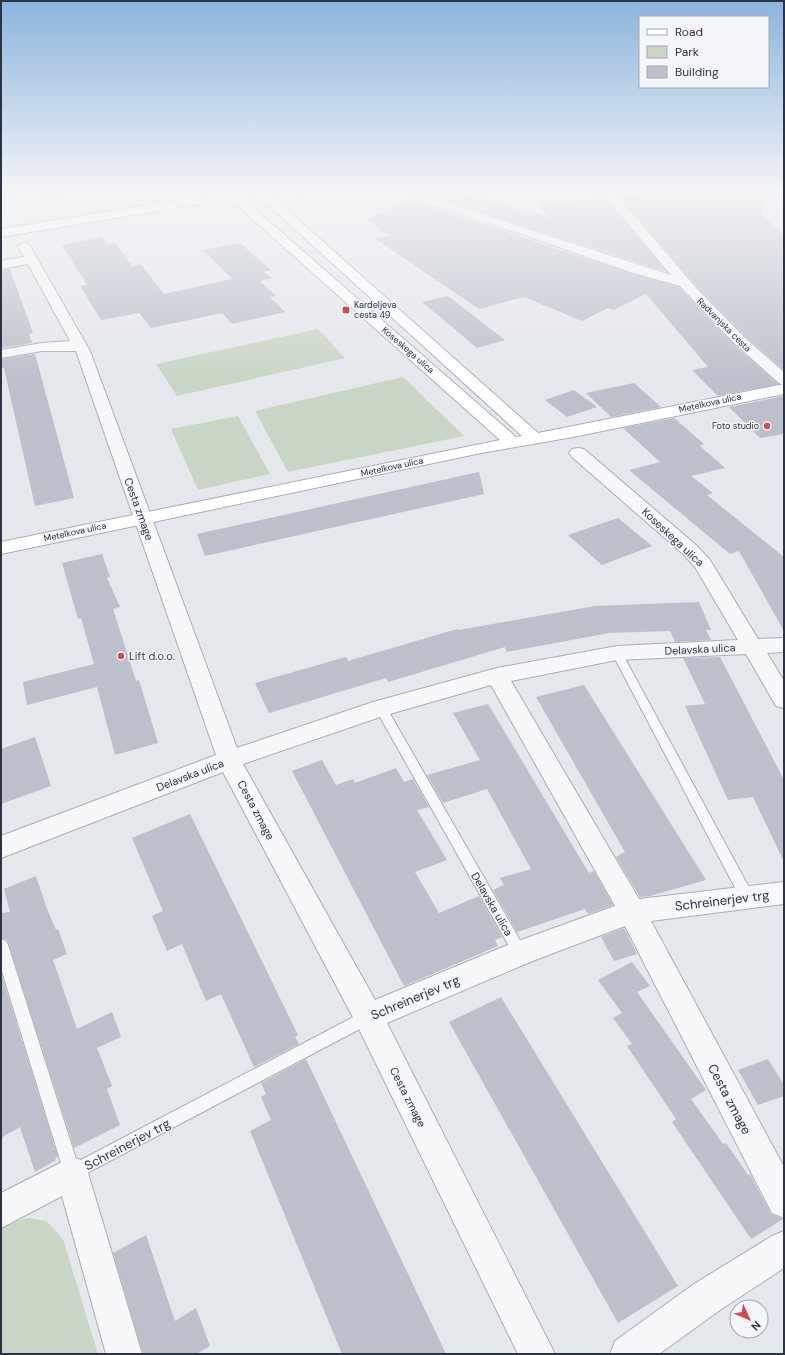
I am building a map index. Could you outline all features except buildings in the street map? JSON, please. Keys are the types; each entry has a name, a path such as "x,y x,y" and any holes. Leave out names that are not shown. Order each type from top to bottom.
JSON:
{"street":[{"name":"Cesta zmage","path":"29,254 80,345 229,760 368,1017 537,1354"},
{"name":"Koseskega ulica","path":"299,254 497,427 513,443"},
{"name":"Koseskega ulica","path":"329,254 534,439"},
{"path":"594,254 635,269 684,283"},
{"name":"Radvanjska cesta","path":"660,254 684,283 739,340 784,380"},
{"path":"1,265 32,260"},
{"path":"1,354 42,347 80,345"},
{"name":"Metelkova ulica","path":"1,548 784,389"},
{"name":"Koseskega ulica","path":"578,453 689,549 704,564 784,700"},
{"name":"Delavska ulica","path":"1,847 229,760 381,708 497,676 617,653 784,645"},
{"path":"497,676 632,912"},
{"name":"Schreinerjev trg","path":"368,1017 520,953 632,912 784,893"},
{"name":"Cesta zmage","path":"632,912 784,1201"},
{"name":"Schreinerjev trg","path":"1,1212 72,1174 124,1354"},
{"path":"628,1354 707,1297 784,1248"}],"lane":[{"path":"617,653 746,897"},
{"name":"Delavska ulica","path":"381,708 520,953"},
{"name":"Schreinerjev trg","path":"1,946 72,1174 368,1017"}],"green space":[{"path":"318,329 345,358 177,396 156,364"},
{"path":"403,377 464,436 288,472 255,411"},
{"path":"238,416 270,474 198,490 171,429"},
{"path":"28,1218 46,1221 63,1239 98,1354 1,1354 1,1228 10,1222"}],"place":[{"name":"Kardeljeva cesta 49","path":"346,310"},
{"name":"Foto studio","path":"767,426"},
{"name":"Lift d.o.o.","path":"121,656"}]}
